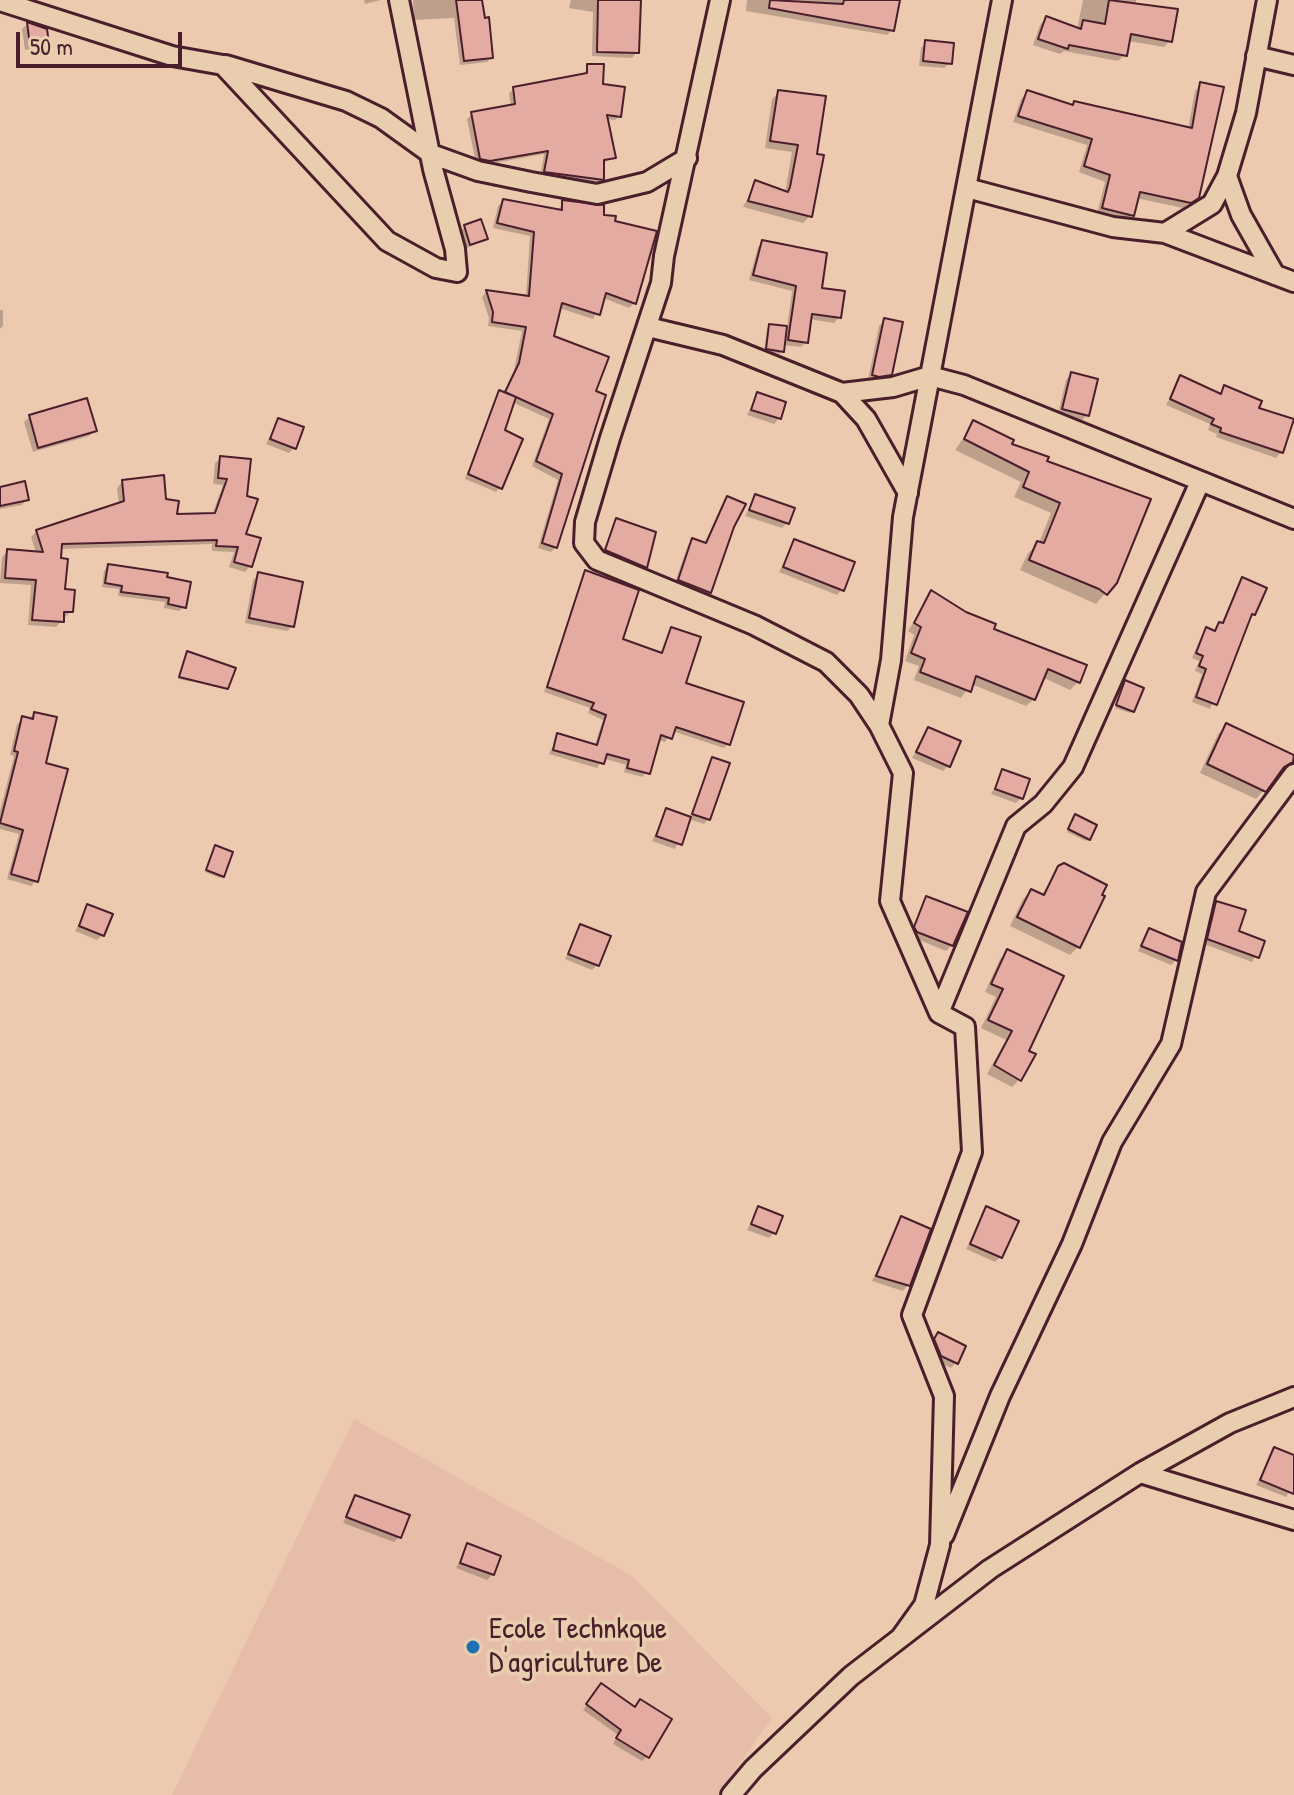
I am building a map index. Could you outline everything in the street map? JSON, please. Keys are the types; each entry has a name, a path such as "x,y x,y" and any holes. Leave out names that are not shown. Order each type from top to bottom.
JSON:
{"street":[{"path":"223,65 387,241 436,268 457,272 455,249 431,154 399,0"},
{"path":"720,0 664,256 661,283 605,452 585,522 584,543 597,560 754,625 826,662 859,695 879,725 903,773 890,901 939,1013 965,1027 972,1152 912,1315 944,1396 940,1545"},
{"path":"879,725 891,660 908,493 1002,0"},
{"path":"1165,233 1212,204 1227,176 1246,113 1267,0"},
{"path":"0,1 172,56 223,65 346,101 381,118 431,154 478,171 597,194 647,182 687,158"},
{"path":"1256,56 1294,65"},
{"path":"1227,176 1241,215 1275,275"},
{"path":"967,188 1113,227 1165,233 1294,282"},
{"path":"648,327 723,345 842,393 866,419 908,493"},
{"path":"842,393 893,387 930,376 964,385 1294,519"},
{"path":"939,1013 1016,826 1043,804 1073,767 1200,482"},
{"path":"901,1637 924,1605 940,1545 1000,1396 1072,1244 1112,1142 1171,1044 1206,892 1294,774"},
{"path":"731,1795 753,1769 851,1676 990,1569 1140,1473 1230,1423 1294,1397"},
{"path":"1140,1473 1294,1520"}],"shaded area":[{"name":"Ecole Technkque D'agriculture De","path":"354,1419 632,1576 772,1718 718,1795 172,1795"}],"building":[{"path":"456,0 482,0 485,18 489,17 493,58 464,61"},
{"path":"598,0 641,0 639,53 597,52"},
{"path":"770,0 843,4 844,0 900,0 894,31 769,8"},
{"path":"1109,0 1178,9 1172,42 1131,34 1127,56 1069,45 1068,49 1038,39 1046,16 1081,29 1083,20 1105,24"},
{"path":"27,22 47,29 49,43 30,46"},
{"path":"925,40 954,43 952,64 923,61"},
{"path":"587,64 604,64 603,84 625,87 621,117 607,115 616,158 604,160 604,180 544,172 548,151 490,161 480,159 471,112 515,104 513,87 587,73"},
{"path":"1200,82 1224,87 1199,198 1191,203 1140,192 1134,216 1102,208 1110,175 1084,166 1092,139 1018,116 1027,90 1073,105 1074,101 1192,128"},
{"path":"778,90 826,96 817,154 824,155 812,217 748,201 755,180 788,192 790,187 798,145 770,141"},
{"path":"503,199 562,210 562,200 604,205 604,215 616,216 615,221 657,231 636,304 606,293 600,315 562,303 554,336 609,357 596,391 606,395 557,548 542,543 562,474 536,461 553,414 505,392 519,363 526,327 492,322 493,312 486,290 529,296 534,232 497,223"},
{"path":"481,219 488,239 470,245 464,225"},
{"path":"762,240 827,253 822,288 845,291 841,318 812,314 808,343 788,340 796,286 753,275"},
{"path":"884,318 903,322 892,375 879,377 872,375"},
{"path":"769,324 787,326 784,352 766,349"},
{"path":"1071,372 1098,379 1089,416 1062,409"},
{"path":"1180,375 1221,394 1224,385 1262,401 1259,408 1294,419 1283,453 1220,432 1221,428 1211,424 1214,419 1170,399"},
{"path":"499,390 516,397 505,430 523,439 502,489 468,474"},
{"path":"757,392 786,402 781,419 751,410"},
{"path":"87,398 97,431 38,448 29,415"},
{"path":"278,418 304,427 296,449 270,439"},
{"path":"973,420 1014,440 1012,444 1049,457 1047,461 1151,499 1117,583 1107,595 1029,560 1037,541 1044,543 1060,503 1023,487 1029,472 964,439"},
{"path":"220,456 251,459 247,496 258,499 246,534 261,538 252,567 234,562 238,547 216,546 217,540 62,544 61,558 68,559 65,589 75,590 73,612 64,612 64,622 32,620 36,580 5,578 7,549 43,552 36,530 124,501 122,480 164,475 166,499 179,501 177,514 215,513 227,479 218,478"},
{"path":"25,481 29,500 0,506 0,487"},
{"path":"755,494 795,508 789,524 749,510"},
{"path":"727,496 746,504 734,527 711,593 678,580 692,538 706,543"},
{"path":"616,518 656,532 647,568 605,550"},
{"path":"794,539 855,562 844,591 783,567"},
{"path":"108,564 168,573 167,577 191,582 186,608 168,604 169,598 121,592 122,586 105,583"},
{"path":"585,570 639,590 623,639 662,653 671,627 701,637 686,683 744,702 730,745 676,727 672,739 661,735 650,774 627,768 629,760 607,754 604,764 553,750 557,733 597,745 606,715 591,709 594,703 547,687"},
{"path":"258,572 303,582 294,627 249,618"},
{"path":"1242,577 1267,588 1255,615 1252,614 1217,705 1196,697 1206,669 1199,666 1203,656 1196,653 1206,627 1215,631 1219,622 1223,623"},
{"path":"931,590 966,612 996,624 994,629 1087,665 1080,683 1048,669 1035,700 976,676 971,692 920,672 925,659 911,653 921,627 914,623"},
{"path":"187,651 236,668 228,689 179,677"},
{"path":"1125,680 1144,688 1134,712 1116,705"},
{"path":"34,712 57,717 46,763 68,769 38,882 11,874 23,830 0,823 18,752 14,751 22,716 33,719"},
{"path":"1226,723 1294,755 1293,762 1284,767 1266,792 1207,764"},
{"path":"928,727 961,741 950,767 916,752"},
{"path":"712,757 730,763 710,820 692,814"},
{"path":"1002,769 1030,779 1023,799 995,789"},
{"path":"666,808 691,817 682,845 656,836"},
{"path":"1075,814 1097,825 1090,840 1068,829"},
{"path":"215,845 233,852 224,877 206,870"},
{"path":"1064,863 1107,885 1102,895 1105,896 1080,948 1017,917 1031,889 1044,895 1058,866"},
{"path":"926,896 968,912 953,946 917,932 914,927"},
{"path":"1216,901 1246,910 1239,931 1265,941 1259,958 1207,939"},
{"path":"87,904 113,914 104,936 79,926"},
{"path":"580,924 611,936 599,966 568,954"},
{"path":"1149,928 1182,942 1178,961 1141,946"},
{"path":"1007,949 1064,976 1029,1051 1036,1054 1021,1081 994,1065 1012,1031 988,1020 1003,989 991,984"},
{"path":"758,1206 783,1216 776,1234 751,1224"},
{"path":"986,1206 1019,1221 1002,1258 970,1244"},
{"path":"901,1216 931,1229 910,1286 876,1276"},
{"path":"938,1332 966,1346 958,1364 941,1356 934,1339"},
{"path":"1274,1447 1294,1455 1294,1494 1260,1480"},
{"path":"355,1495 410,1515 401,1538 346,1517"},
{"path":"467,1543 501,1556 494,1575 460,1563"},
{"path":"601,1683 635,1707 640,1699 672,1719 649,1758 616,1738 621,1730 586,1704"}],"place":[{"name":"Ecole Technkque D'agriculture De","path":"473,1647"}]}
